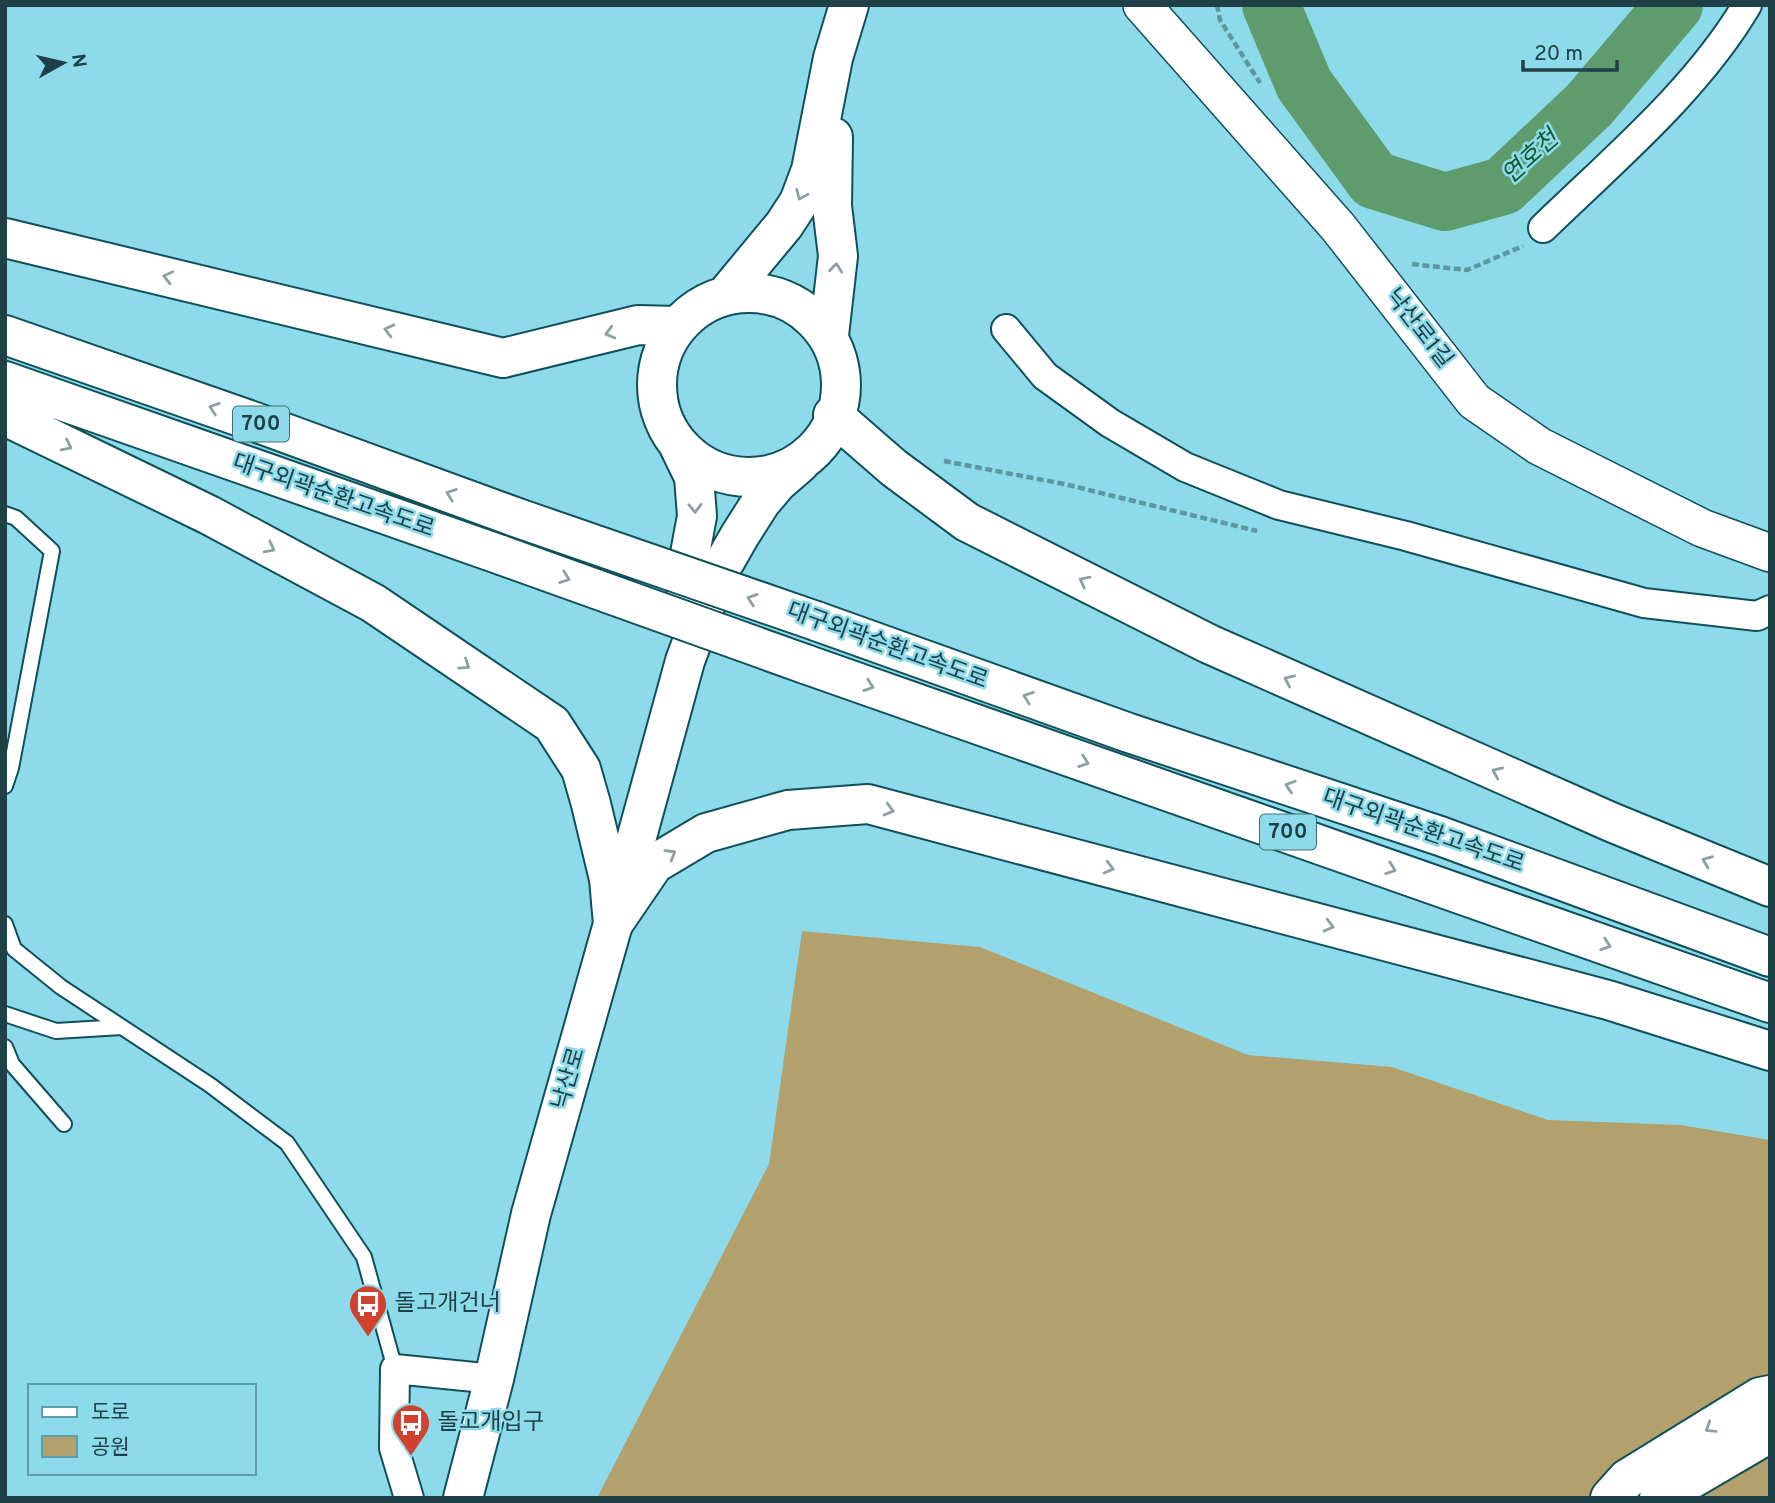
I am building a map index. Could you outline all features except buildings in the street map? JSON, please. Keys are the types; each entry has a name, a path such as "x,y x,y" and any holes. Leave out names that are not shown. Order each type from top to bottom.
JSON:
{"main road":[{"path":"726,295 784,225 799,202 811,170 833,58 849,5"},
{"path":"829,335 838,256 832,206 833,58"},
{"path":"5,238 503,358 638,326 677,326"},
{"path":"755,292 784,298 809,313 829,335 840,363 831,429 817,449 778,482 761,502 740,535 716,577 685,662 687,570 696,516 694,477 662,416 657,385 662,354 677,326 699,306 726,295 755,292"},
{"name":"대구외곽순환고속도로","path":"5,335 1129,733 1440,836 1770,957"},
{"name":"대구외곽순환고속도로","path":"5,381 1770,1003"},
{"path":"833,415 899,472 967,522 1209,644 1611,822 1770,887"},
{"path":"5,416 209,515 373,603 552,724 581,769 609,879 614,924"},
{"path":"678,444 702,465 731,476 762,478 800,463"},
{"name":"낙산로","path":"463,1498 494,1379 531,1214 685,662"},
{"path":"614,924 654,864 706,833 788,810 868,804 1608,1000 1770,1052"},
{"path":"1610,1498 1627,1479 1760,1397 1770,1395"},
{"path":"1659,1498 1770,1433"}],"street":[{"name":"낙산로1길","path":"1142,5 1338,227 1474,401 1539,446 1702,528 1770,552"},
{"path":"1543,229 1681,94 1738,21 1747,5"},
{"path":"1006,330 1045,376 1110,424 1185,467 1279,505 1446,547 1644,603 1757,616 1770,610"},
{"path":"409,1498 394,1448 395,1369 494,1379"}],"lane":[{"path":"5,514 16,518 52,551 11,768 5,786"},
{"path":"5,924 14,949 61,987 210,1085 288,1143 364,1257 395,1369"},
{"path":"5,1014 56,1031 122,1027"},
{"path":"5,1047 12,1064 64,1124"}],"path":[{"path":"1217,5 1220,20 1260,84"},
{"path":"1404,256 1413,266 1467,270 1521,248 1543,229"},
{"path":"899,472 924,457 1064,484 1259,531"}],"green space":[{"path":"802,931 980,947 1248,1055 1392,1067 1548,1120 1681,1125 1770,1140 1770,1498 597,1498 769,1164"}],"waterway":[{"name":"연호천","path":"1271,5 1304,84 1374,180 1445,202 1503,186 1589,105 1674,5"}],"place":[{"name":"돌고개건너","path":"368,1338"},
{"name":"돌고개입구","path":"411,1457"}]}
